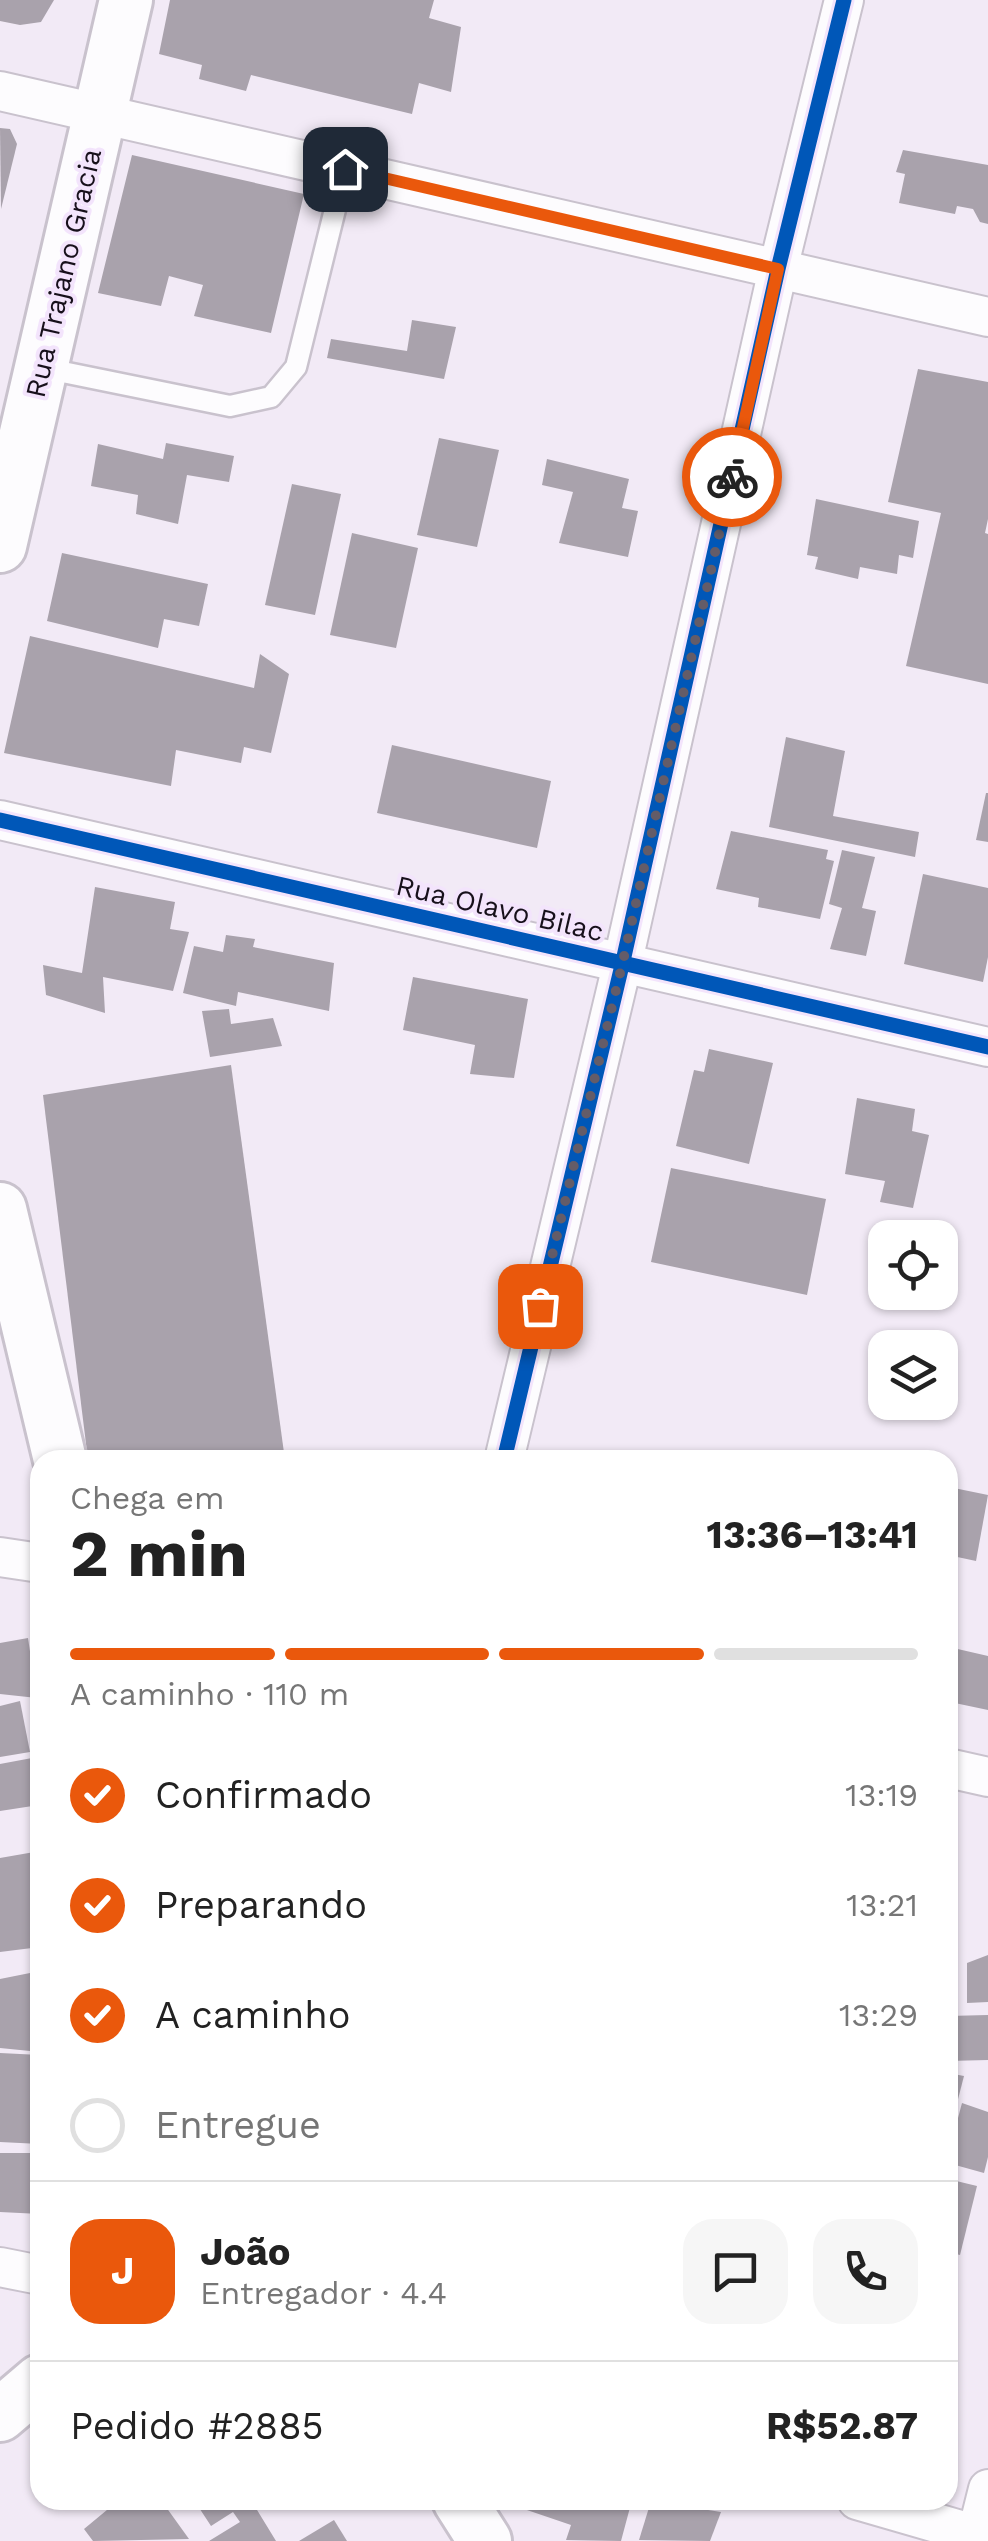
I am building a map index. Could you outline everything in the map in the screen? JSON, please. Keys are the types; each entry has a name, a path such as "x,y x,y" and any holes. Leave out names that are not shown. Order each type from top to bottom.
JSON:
{"main road":[{"name":"Rua Trajano Gracia","path":"0,546 126,0"},
{"path":"0,1209 58,1450"},
{"path":"0,2415 30,2390"},
{"path":"465,2510 485,2541"}],"street":[{"path":"506,1450 623,961 778,269 844,0"},
{"path":"0,90 988,317"},
{"name":"Rua Olavo Bilac","path":"0,820 988,1047"},
{"path":"0,1557 30,1562"},
{"path":"958,1770 988,1778"},
{"path":"0,2267 30,2273"},
{"path":"889,2510 980,2538 988,2488"}],"lane":[{"path":"41,367 230,406 271,398 296,367 345,169"}],"building":[{"path":"0,0 54,0 41,22 20,25 0,21"},
{"path":"170,0 434,0 429,18 461,27 451,92 419,83 412,114 251,75 246,91 199,79 202,65 159,54"},
{"path":"0,128 10,129 17,144 1,209"},
{"path":"903,150 988,165 988,224 980,222 973,209 957,206 955,214 899,203 905,174 896,172"},
{"path":"132,155 304,194 271,333 194,316 203,285 169,276 161,306 98,293"},
{"path":"412,320 456,327 444,379 327,358 331,339 407,351"},
{"path":"918,369 988,382 988,684 906,666 941,513 888,502"},
{"path":"439,438 499,450 477,547 417,535"},
{"path":"166,443 234,456 229,482 187,475 178,524 136,514 138,495 91,486 98,444 163,459"},
{"path":"547,459 629,479 622,508 638,511 628,557 559,543 573,492 542,485"},
{"path":"292,484 341,494 315,615 265,605"},
{"path":"816,499 919,521 913,558 899,555 897,574 860,567 858,579 815,569 818,557 807,555"},
{"path":"352,533 418,548 396,648 330,635"},
{"path":"62,553 208,584 199,626 164,619 158,648 47,621"},
{"path":"30,636 254,688 260,654 289,674 271,753 244,747 241,763 176,750 171,786 4,753"},
{"path":"786,737 845,751 833,816 919,832 915,857 769,827"},
{"path":"392,745 551,781 537,848 377,813"},
{"path":"988,793 988,842 976,840"},
{"path":"731,831 828,850 826,859 834,861 820,919 758,907 759,898 716,889"},
{"path":"842,850 875,857 862,908 876,911 866,956 830,949 842,908 829,904"},
{"path":"923,874 988,888 988,957 983,982 904,964"},
{"path":"95,887 175,902 170,929 189,932 173,991 103,977 105,1013 46,995 43,965 82,973"},
{"path":"226,935 255,939 253,947 334,963 329,1011 238,992 236,1006 183,993 194,946 223,952"},
{"path":"413,977 528,999 514,1078 470,1074 475,1045 403,1030"},
{"path":"229,1009 231,1024 273,1018 282,1046 210,1057 202,1011"},
{"path":"709,1049 773,1063 749,1164 676,1146 694,1070 704,1072"},
{"path":"231,1065 284,1450 87,1450 43,1095"},
{"path":"857,1098 915,1109 912,1131 929,1135 913,1208 880,1202 885,1181 845,1174"},
{"path":"671,1168 826,1199 807,1295 651,1262"},
{"path":"958,1489 988,1495 976,1561 958,1557"},
{"path":"28,1638 30,1697 0,1694 0,1643"},
{"path":"958,1649 988,1656 988,1710 958,1704"},
{"path":"20,1701 30,1752 0,1757 0,1706"},
{"path":"30,1758 30,1806 0,1811 0,1764"},
{"path":"30,1853 30,1948 0,1952 0,1858"},
{"path":"988,1955 988,2002 967,2003 967,1963"},
{"path":"30,1973 30,2051 0,2048 0,1979"},
{"path":"988,2015 988,2060 958,2061 958,2016"},
{"path":"0,2053 30,2054 30,2144 0,2142"},
{"path":"958,2075 964,2076 958,2099"},
{"path":"962,2103 988,2112 984,2173 958,2166 958,2118"},
{"path":"0,2153 30,2153 30,2214 0,2212"},
{"path":"958,2181 977,2186 958,2254"},
{"path":"107,2510 168,2510 189,2539 93,2541 84,2529"},
{"path":"201,2510 257,2510 276,2541 209,2541 240,2522 233,2512 211,2526"},
{"path":"527,2510 629,2510 621,2541 566,2540 571,2525"},
{"path":"648,2510 721,2512 710,2541 639,2540"},
{"path":"334,2520 347,2541 299,2541"}],"cycle path":[{"path":"506,1450 623,961 778,269 844,0"},
{"path":"0,820 988,1047"}],"way so far":[{"path":"540,1306 623,961 732,477"}],"route":[{"path":"345,169 778,269 732,477"}]}
